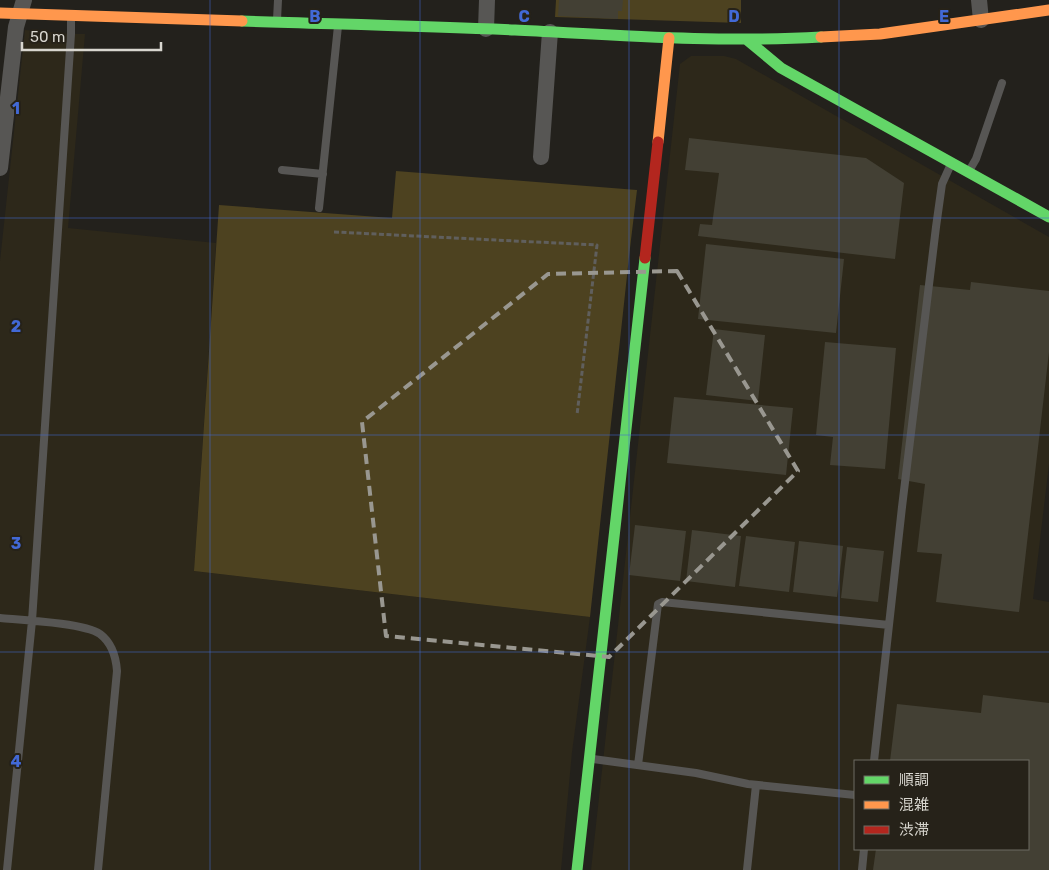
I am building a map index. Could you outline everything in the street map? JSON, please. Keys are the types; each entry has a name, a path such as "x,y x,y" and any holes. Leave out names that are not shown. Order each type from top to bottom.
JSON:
{"street":[{"path":"486,28 487,0"},
{"path":"979,0 980,20"},
{"path":"0,13 22,7 71,15 338,25 486,28 669,38 789,39 880,34 1049,10"},
{"path":"0,168 16,27 22,7"},
{"path":"541,157 550,32"},
{"path":"577,870 669,38"},
{"path":"746,39 781,68 1049,217"}],"lane":[{"path":"277,23 278,0"},
{"path":"7,870 32,621 71,15"},
{"path":"319,208 338,25"},
{"path":"968,173 976,159 1002,83"},
{"path":"874,760 937,218 942,184 952,164"},
{"path":"282,170 322,174"},
{"path":"638,765 658,604 662,602 889,625"},
{"path":"0,618 82,628 99,634 108,643 116,656 117,671 98,870"},
{"path":"588,758 696,772 756,785 854,796"},
{"path":"747,870 756,785"},
{"path":"862,870 864,850"}],"path":[{"path":"334,232 597,245 577,416"}],"highlighted area":[{"path":"677,271 798,471 609,657 386,636 362,422 548,274"}],"shaded area":[{"path":"556,0 741,0 741,23 555,17"},
{"path":"25,30 85,34 68,228 216,243 194,571 590,617 572,752 561,870 0,870 0,261"},
{"path":"691,56 724,56 736,59 1049,237 1049,464 1033,599 1049,602 1049,870 591,870 680,64"},
{"path":"396,171 637,190 590,617 194,571 219,205 392,218"}],"building":[{"path":"559,0 623,0 622,11 618,11 618,19 558,16"},
{"path":"689,138 866,158 904,183 895,259 698,236 700,224 712,225 719,173 685,170"},
{"path":"706,244 844,259 836,333 698,319"},
{"path":"971,282 1049,291 1049,352 1019,612 936,602 942,554 917,552 925,484 898,479 920,285 970,290"},
{"path":"714,329 765,335 758,401 706,395"},
{"path":"825,342 896,348 885,469 830,465 833,437 816,435"},
{"path":"674,397 793,408 786,475 667,463"},
{"path":"635,525 686,531 680,581 629,575"},
{"path":"692,530 741,536 735,587 686,581"},
{"path":"746,536 795,542 789,592 739,586"},
{"path":"799,541 843,546 837,597 793,592"},
{"path":"847,547 884,551 878,602 841,598"},
{"path":"983,695 1049,703 1049,870 873,870 876,850 1029,850 1029,760 890,760 897,704 981,713"}],"traffic: fast":[{"path":"242,21 706,39 821,37"},
{"path":"746,39 781,68 1049,217"},
{"path":"577,870 645,258"}],"traffic: slow":[{"path":"821,37 880,34 1049,10"},
{"path":"0,13 242,21"},
{"path":"658,142 669,38"}],"traffic: jam":[{"path":"645,258 658,142"}]}
